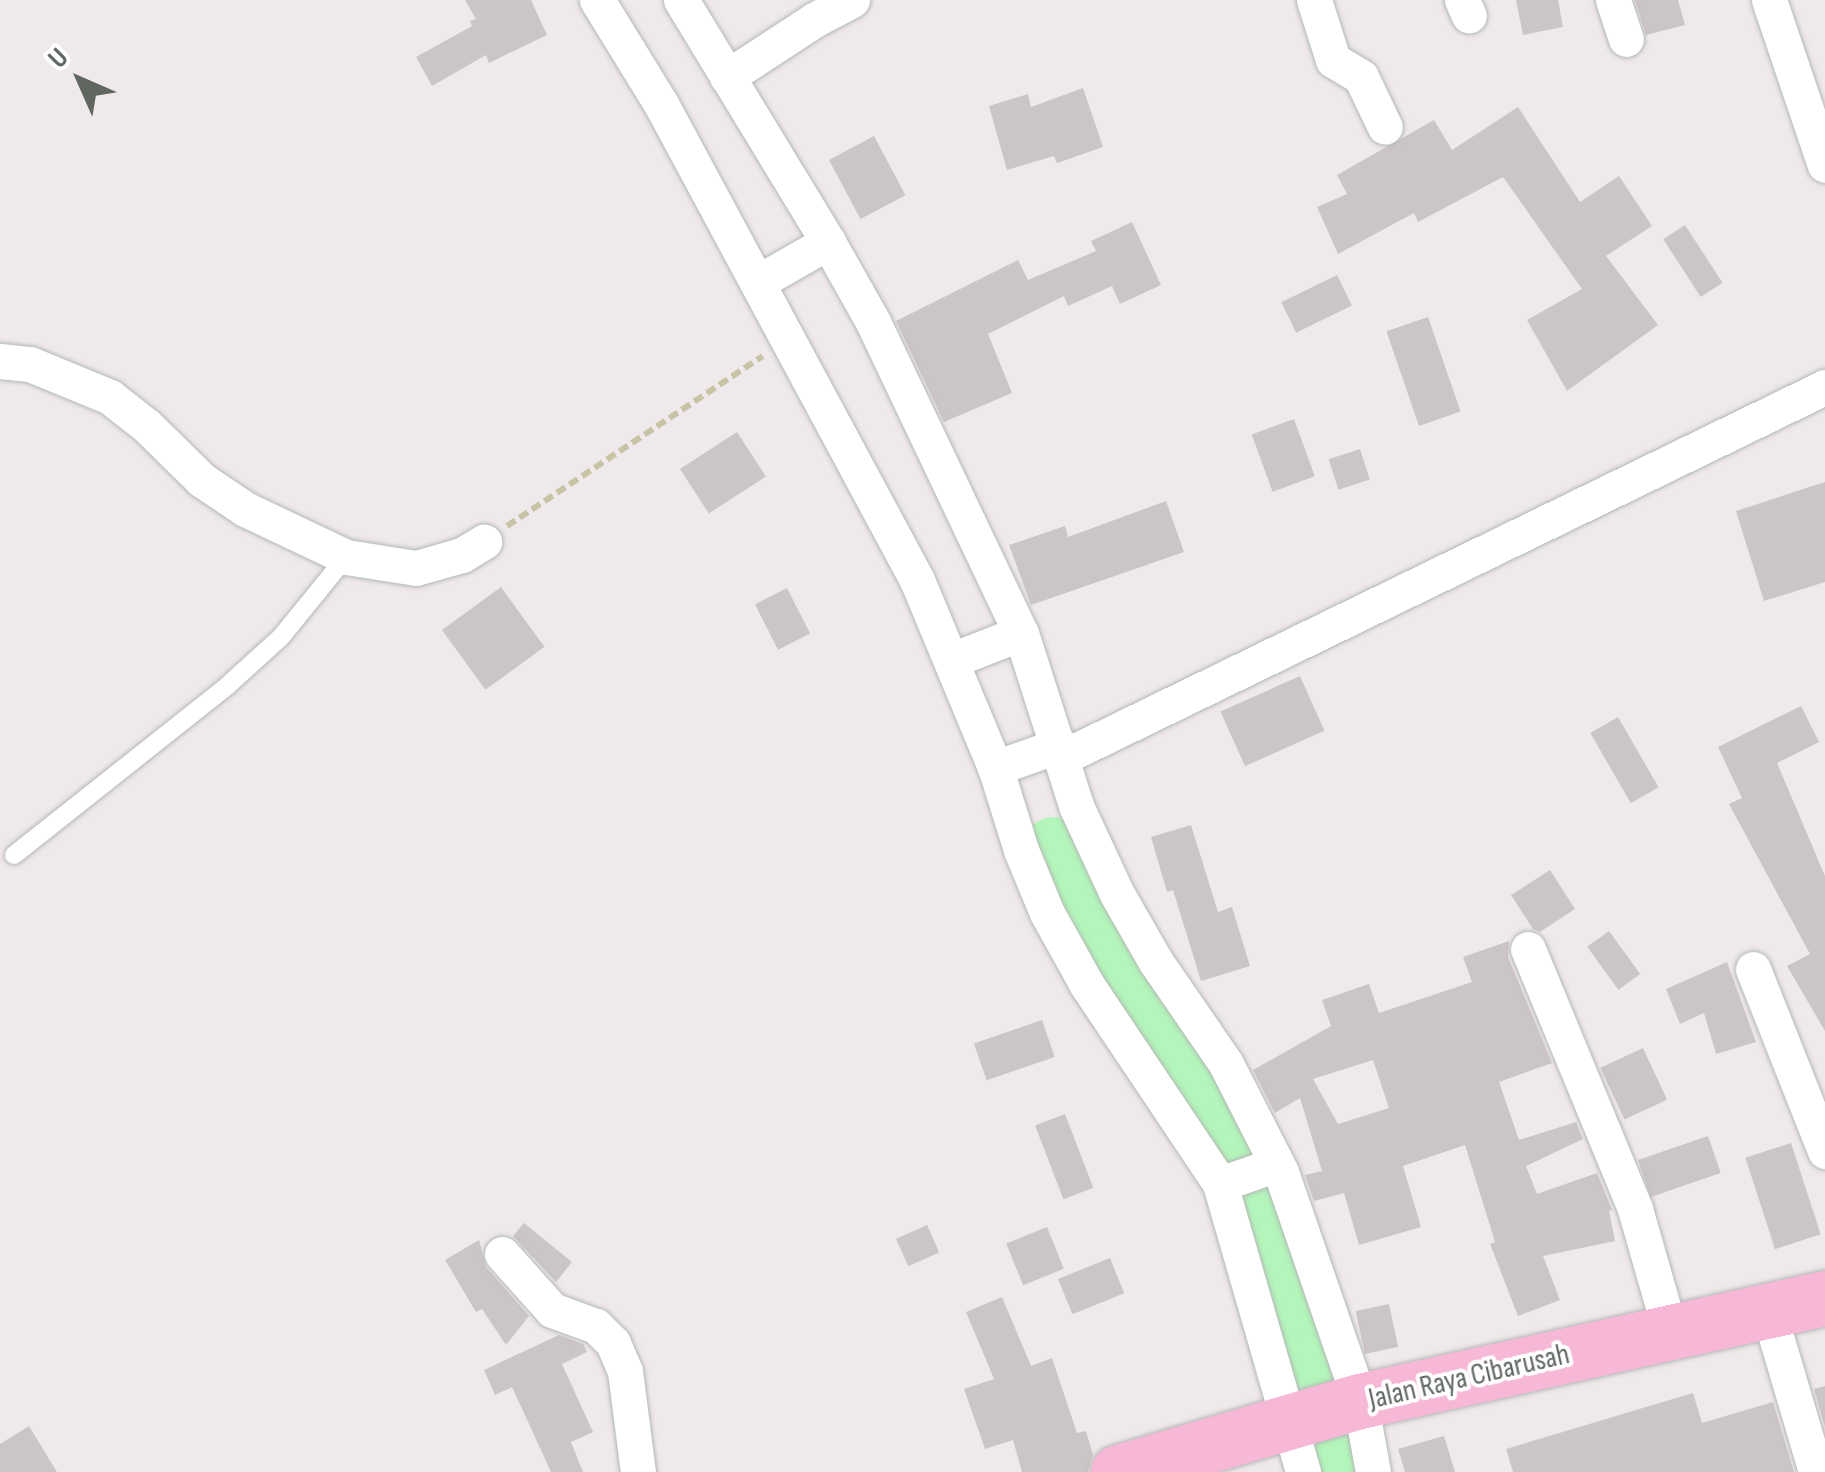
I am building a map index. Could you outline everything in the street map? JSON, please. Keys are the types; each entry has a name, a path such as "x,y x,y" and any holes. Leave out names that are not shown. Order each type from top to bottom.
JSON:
{"main road":[{"name":"Jalan Raya Cibarusah","path":"1118,1472 1324,1411 1825,1298"}],"street":[{"path":"597,0 765,280 789,339 961,656 1077,808 1156,962 1226,1064 1274,1165 1324,1411 1303,1472"},
{"path":"680,0 820,247 873,322 1019,634 1037,756 1021,850 1048,913 1087,985 1230,1182 1324,1411 1373,1472"},
{"path":"727,77 852,0"},
{"path":"1314,0 1333,60 1361,77 1385,127"},
{"path":"1614,0 1626,39"},
{"path":"1769,0 1825,164"},
{"path":"765,280 820,247"},
{"path":"0,361 30,364 110,397 147,426 202,480 245,509 346,557 416,568 462,555 484,542"},
{"path":"1037,756 1825,387"},
{"path":"961,656 1019,634"},
{"path":"1528,949 1635,1209 1670,1330"},
{"path":"1754,969 1825,1151"},
{"path":"1230,1182 1274,1165"},
{"path":"502,1254 552,1310 596,1326 613,1343 625,1372 638,1472"},
{"path":"1769,1313 1816,1472"}],"lane":[{"path":"14,855 226,686 281,636 346,557"}],"path":[{"path":"484,542 789,339"}],"building":[{"path":"465,0 531,0 547,35 489,63 486,55 432,86 416,57 472,26 470,21 476,19"},
{"path":"1516,0 1558,0 1563,27 1523,35"},
{"path":"1635,0 1678,0 1685,25 1646,35"},
{"path":"1083,88 1103,147 1057,163 1054,156 1007,170 989,106 1028,94 1031,107"},
{"path":"1518,107 1580,202 1619,176 1652,226 1606,256 1658,325 1567,391 1527,320 1582,289 1503,177 1418,222 1414,213 1338,254 1317,207 1347,194 1337,175 1434,120 1452,150"},
{"path":"874,136 905,195 860,219 829,160"},
{"path":"1132,222 1161,285 1120,304 1112,286 1068,306 1064,296 988,334 1012,393 944,422 896,321 1018,260 1028,280 1096,251 1091,241"},
{"path":"1685,225 1723,283 1701,297 1663,239"},
{"path":"1337,275 1352,306 1296,333 1281,302"},
{"path":"1428,317 1461,412 1419,426 1386,331"},
{"path":"1294,419 1315,476 1273,492 1252,434"},
{"path":"737,432 766,476 709,513 680,469"},
{"path":"1360,449 1370,479 1339,490 1329,459"},
{"path":"1825,482 1825,582 1764,601 1736,511"},
{"path":"1166,501 1184,552 1031,605 1009,545 1065,526 1068,537"},
{"path":"501,587 544,647 485,690 442,630"},
{"path":"787,588 810,633 778,650 755,604"},
{"path":"1300,676 1324,731 1245,766 1221,711"},
{"path":"1801,706 1819,742 1777,763 1825,876 1825,1031 1787,966 1810,954 1729,804 1742,798 1718,747"},
{"path":"1618,717 1658,787 1631,803 1590,733"},
{"path":"1191,825 1218,912 1232,907 1250,966 1201,981 1173,890 1167,892 1151,837"},
{"path":"1550,870 1575,909 1540,932 1533,929 1511,895"},
{"path":"1609,931 1640,974 1618,990 1587,947"},
{"path":"1509,941 1508,957 1552,1063 1499,1082 1519,1140 1576,1122 1583,1139 1526,1166 1537,1194 1597,1173 1612,1210 1609,1211 1615,1241 1543,1256 1560,1300 1518,1316 1490,1244 1495,1242 1465,1145 1403,1166 1421,1227 1359,1245 1344,1193 1314,1201 1305,1175 1322,1171 1300,1098 1275,1113 1253,1070 1331,1026 1322,1000 1369,984 1379,1013 1472,982 1463,957","holes":["1373,1060 1389,1108 1338,1124 1313,1079"]},
{"path":"1727,962 1756,1042 1716,1054 1704,1013 1680,1024 1666,989"},
{"path":"1042,1020 1055,1057 987,1080 974,1043"},
{"path":"1643,1048 1667,1100 1624,1120 1600,1068"},
{"path":"1065,1114 1093,1188 1063,1199 1035,1125"},
{"path":"1708,1136 1721,1173 1651,1197 1638,1160"},
{"path":"1791,1143 1821,1234 1775,1249 1745,1158"},
{"path":"524,1223 572,1262 556,1282 513,1236"},
{"path":"927,1225 939,1252 908,1266 896,1239"},
{"path":"1047,1227 1064,1269 1023,1285 1006,1243"},
{"path":"479,1240 486,1267 529,1316 506,1345 482,1309 476,1312 445,1260"},
{"path":"1110,1258 1124,1293 1072,1314 1058,1279"},
{"path":"1002,1297 1031,1366 1052,1358 1077,1433 1086,1431 1093,1455 1088,1472 1022,1472 1013,1440 985,1449 964,1389 994,1379 966,1312"},
{"path":"1389,1304 1398,1347 1365,1354 1356,1311"},
{"path":"559,1335 583,1344 587,1352 562,1364 593,1432 571,1442 583,1472 551,1472 512,1387 495,1395 484,1370"},
{"path":"1825,1386 1825,1427 1814,1389"},
{"path":"1693,1393 1702,1423 1773,1402 1794,1472 1513,1472 1506,1449"},
{"path":"29,1426 57,1472 0,1472 0,1444"},
{"path":"1444,1436 1455,1472 1405,1472 1398,1449"}],"waterway":[{"path":"1053,846 1113,959 1234,1132 1268,1204 1309,1364 1343,1472"}]}
